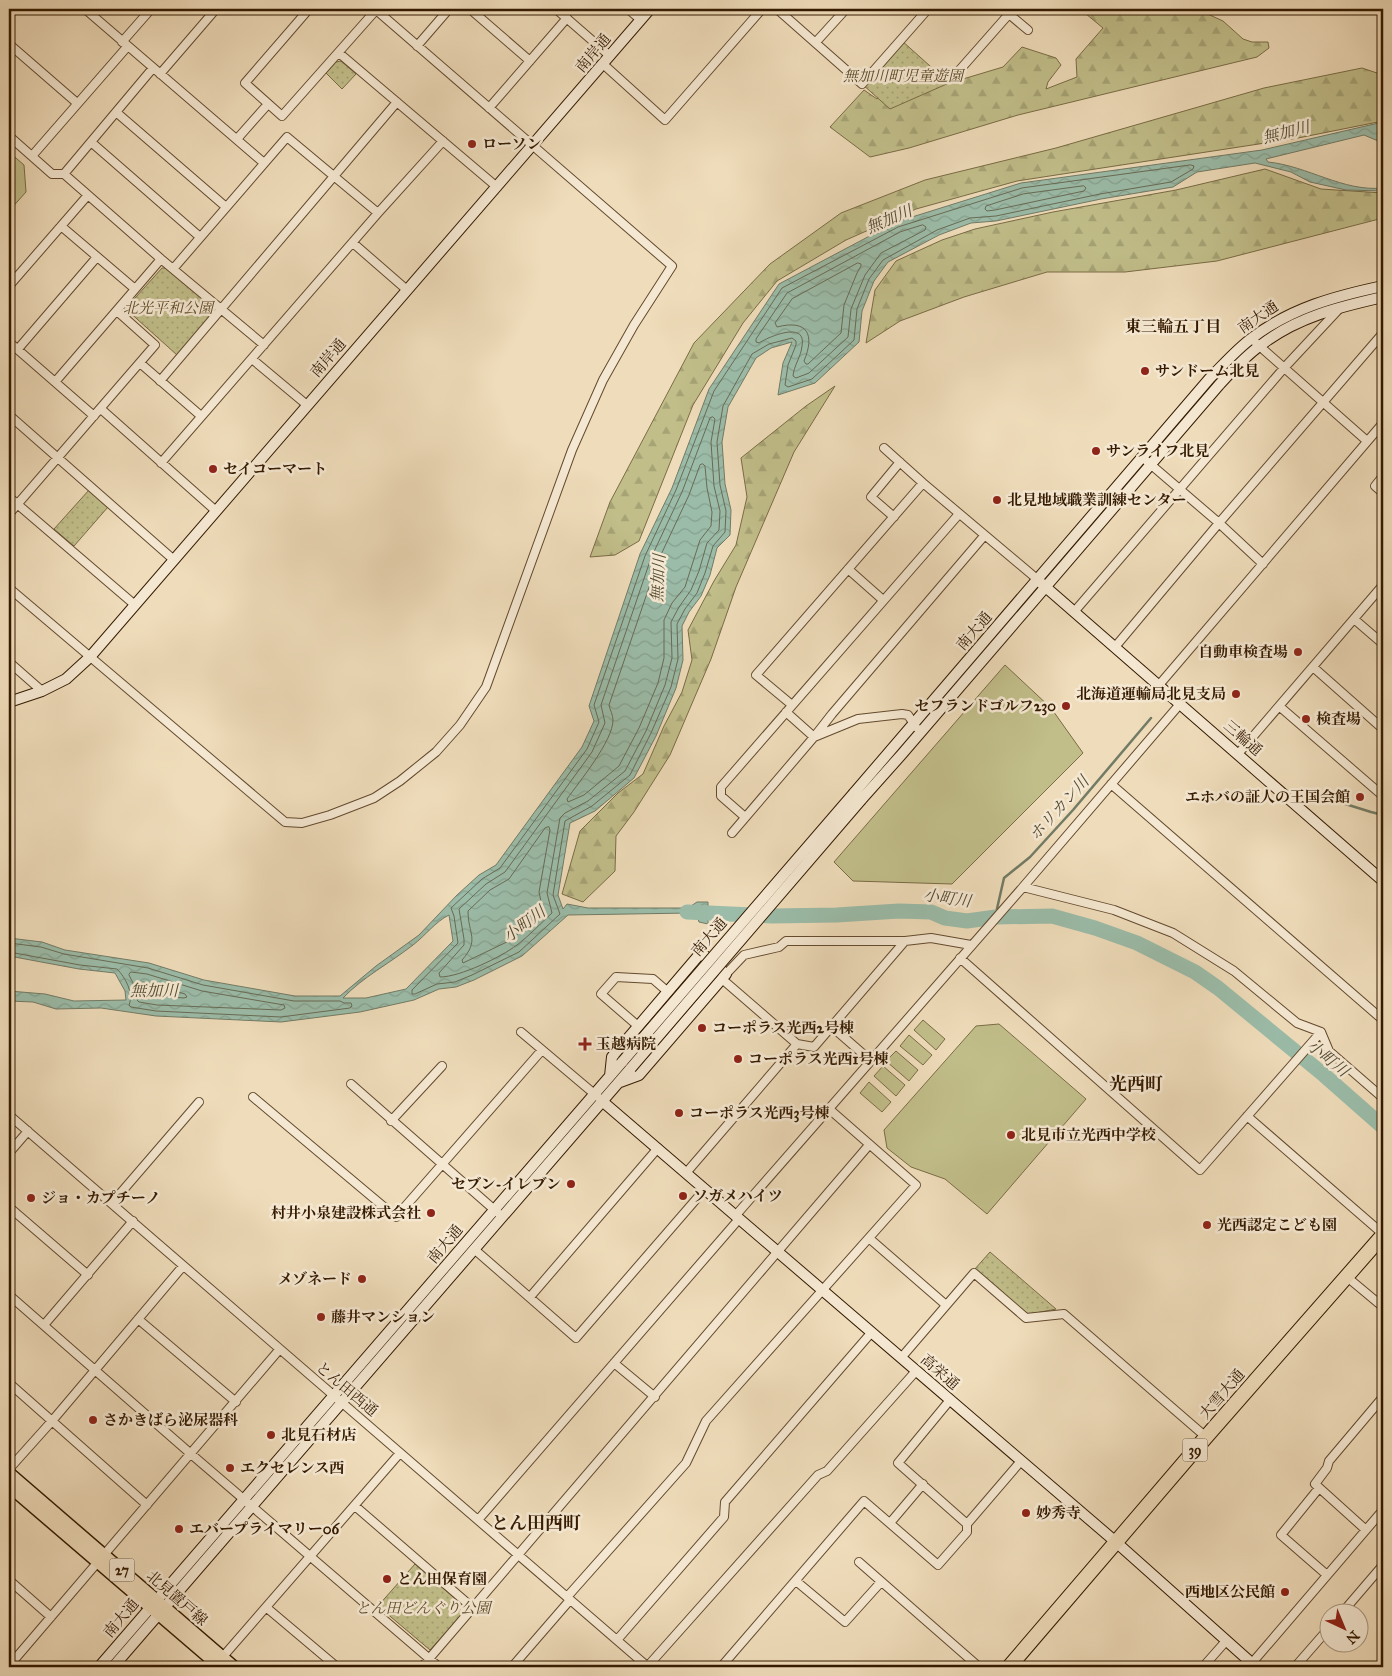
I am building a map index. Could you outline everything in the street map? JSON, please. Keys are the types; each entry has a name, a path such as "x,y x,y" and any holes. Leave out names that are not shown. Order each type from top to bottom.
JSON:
{"highway":[{"name":"大雪大通","path":"1009,1667 1383,1234"}],"main road":[{"name":"北見置戸線","path":"9,1473 101,1558 158,1607 218,1664 234,1667"},
{"name":"北見置戸線","path":"9,1486 101,1558"}],"street":[{"path":"85,9 264,163"},
{"path":"32,156 125,44 151,9"},
{"path":"64,174 116,112 216,9"},
{"path":"9,588 286,822 302,823 330,815 374,798 400,782 436,752 460,725 486,687 572,450 603,380 634,325 672,266 376,9 282,116 244,83 309,9"},
{"path":"417,46 449,9"},
{"path":"470,9 530,61"},
{"path":"556,9 610,56"},
{"path":"628,9 640,20"},
{"name":"南岸通","path":"9,702 42,691 66,678 90,657 650,9"},
{"path":"603,64 665,120 762,9"},
{"path":"777,9 862,84 928,9"},
{"path":"816,42 846,9"},
{"path":"957,73 1006,11 1028,30"},
{"path":"489,108 567,18"},
{"path":"9,44 77,103"},
{"path":"339,53 497,187"},
{"path":"160,381 397,102"},
{"path":"237,139 268,104"},
{"path":"116,112 226,207"},
{"path":"9,136 52,174 64,174 161,259 264,344"},
{"path":"173,269 287,137 378,213"},
{"path":"161,463 443,141"},
{"path":"91,142 200,237"},
{"path":"9,286 88,195"},
{"path":"61,226 136,289"},
{"path":"353,243 407,290"},
{"path":"18,349 97,257"},
{"path":"55,382 161,259"},
{"name":"南大通","path":"917,728 1037,579 1210,378 1251,338 1280,319 1313,304 1383,286"},
{"name":"南大通","path":"114,1667 158,1607 244,1499 599,1098 857,797 1045,587 1218,385 1259,346 1303,320 1342,306 1383,297"},
{"path":"1074,612 1284,368 1342,306"},
{"path":"9,514 155,345 117,311"},
{"path":"1115,647 1383,333"},
{"path":"1251,338 1368,441"},
{"path":"9,342 94,416"},
{"path":"252,359 307,405"},
{"path":"140,363 201,416"},
{"path":"100,409 216,511"},
{"path":"9,415 174,560"},
{"path":"1158,686 1383,423"},
{"path":"884,448 984,536 1037,579"},
{"path":"1142,457 1219,523 1263,564"},
{"path":"894,517 871,497 900,462"},
{"path":"1383,476 1375,486 1383,493"},
{"path":"814,737 789,708 756,675 923,483"},
{"path":"9,497 135,605"},
{"path":"745,816 721,796 721,788 959,514"},
{"path":"732,833 984,536"},
{"path":"848,569 883,600"},
{"name":"三輪通","path":"1037,579 1383,881"},
{"path":"1238,754 1383,585"},
{"path":"1354,619 1383,644"},
{"path":"9,662 42,691"},
{"path":"1313,666 1383,729"},
{"path":"478,1520 614,1363 828,1108 1017,894 1180,704"},
{"path":"1279,706 1383,796"},
{"path":"814,737 858,719 883,715 908,715 917,728"},
{"path":"1110,784 1383,1020"},
{"path":"1023,887 1114,910 1173,933 1234,971 1297,1022 1321,1032 1329,1051 1383,1098"},
{"path":"905,941 814,1047 797,1044 724,977 705,956 699,955 612,1057 614,1080 639,1075 724,977 744,955 779,948 786,941 905,941 931,938 974,942"},
{"path":"960,958 1200,1170 1321,1032"},
{"path":"638,1026 601,994 616,977 653,979 668,992"},
{"path":"832,1026 870,1060"},
{"path":"521,1032 599,1098"},
{"path":"686,1173 797,1044"},
{"path":"253,1097 396,1217 542,1050"},
{"path":"391,1121 442,1066"},
{"path":"351,1084 497,1213"},
{"name":"高栄通","path":"599,1098 1021,1461 1254,1665"},
{"path":"112,1203 199,1102"},
{"path":"512,1667 686,1463 706,1421 870,1239 916,1185 828,1108"},
{"name":"とん田西通","path":"9,1115 648,1667"},
{"path":"1247,1116 1383,1234"},
{"path":"9,1153 28,1131"},
{"path":"422,1667 869,1145"},
{"path":"530,1297 658,1148"},
{"path":"474,1250 576,1338 705,1189"},
{"path":"9,1207 88,1275"},
{"name":"南大通","path":"99,1667 252,1506 474,1250 497,1213"},
{"path":"44,1325 133,1221"},
{"path":"870,1239 946,1305"},
{"path":"9,1469 183,1266"},
{"path":"901,1358 974,1273 1026,1318 1064,1314 1206,1437"},
{"path":"1347,1276 1383,1308"},
{"path":"9,1295 96,1369 190,1454 440,1667"},
{"path":"138,1319 236,1402"},
{"path":"617,1640 724,1516 725,1502 871,1332"},
{"path":"9,1666 279,1350"},
{"path":"614,1363 655,1397"},
{"path":"648,1667 818,1475 827,1471 916,1371"},
{"path":"9,1383 147,1505"},
{"path":"1366,1530 1315,1484 1327,1468 1329,1461 1383,1398"},
{"path":"950,1400 898,1463 967,1524"},
{"path":"218,1664 400,1453"},
{"path":"721,1667 864,1500 938,1565 967,1532 967,1524 1021,1461"},
{"path":"890,1523 923,1484"},
{"path":"1319,1488 1281,1535 1327,1575"},
{"path":"355,1506 473,1608"},
{"path":"1254,1665 1383,1510"},
{"path":"859,1562 979,1667"},
{"path":"1350,1604 1383,1565"},
{"path":"9,1580 51,1616"},
{"path":"796,1580 845,1622 881,1582"},
{"path":"267,1608 337,1667"},
{"path":"1295,1667 1320,1638"},
{"path":"1203,1667 1226,1640"}],"green space":[{"path":"1080,9 1198,9 1223,21 1243,39 1252,42 1268,42 1269,48 1257,57 1018,115 909,148 870,157 830,127 864,90 877,99 890,86 932,74 953,82 1003,67 1022,47 1056,58 1061,65 1048,82 1046,89 1077,77 1076,59 1103,28"},
{"name":"無加川町児童遊園","path":"901,40 949,83 890,109 862,84"},
{"path":"341,61 356,74 342,89 326,73 336,62"},
{"path":"1362,68 1383,75 1383,121 1298,138 1017,181 916,209 846,240 777,281 743,323 693,405 639,541 615,555 590,557 610,502 694,343 770,264 841,213 925,180 1056,148 1264,88"},
{"path":"9,152 24,165 26,192 9,211"},
{"path":"1265,169 1321,189 1383,193 1383,218 1217,261 1125,272 1047,272 964,297 900,321 866,343 875,290 896,261 942,240 975,229 1053,212 1176,190"},
{"name":"北光平和公園","path":"162,268 166,268 213,308 213,313 177,355 127,310 127,307"},
{"path":"835,386 794,452 736,587 711,659 670,755 634,812 616,836 615,871 583,902 562,894 580,831 618,793 643,774 664,726 682,692 692,660 688,630 736,545 747,497 741,458 806,406"},
{"path":"89,490 108,507 74,546 54,529"},
{"path":"1005,665 1051,708 1083,753 952,884 853,881 834,862"},
{"path":"923,1020 945,1039 936,1050 914,1030"},
{"path":"999,1024 1086,1099 987,1214 945,1179 911,1167 887,1148 884,1130 976,1026"},
{"path":"909,1035 932,1055 923,1065 900,1046"},
{"path":"896,1051 918,1070 909,1081 886,1061"},
{"path":"883,1066 905,1085 896,1096 874,1076"},
{"path":"869,1082 891,1102 882,1112 860,1093"},
{"path":"990,1252 1056,1309 1026,1315 974,1270"},
{"name":"とん田どんぐり公園","path":"415,1564 467,1609 430,1650 378,1606"}],"water":[{"name":"無加川","path":"1383,122 1383,143 1364,135 1266,159 1268,162 1297,168 1340,183 1368,188 1383,188 1383,191 1346,190 1310,182 1291,172 1255,163 1197,172 1173,187 1101,199 996,221 971,223 939,235 888,262 874,281 862,311 859,342 815,383 778,395 783,363 792,342 771,348 756,358 728,407 722,442 725,484 731,510 730,535 717,548 710,575 701,596 689,612 682,626 683,660 676,688 656,736 634,778 595,811 570,823 558,895 563,909 567,904 588,908 688,908 697,902 708,902 708,924 699,922 697,916 690,913 568,915 522,956 456,987 439,989 414,1000 360,1012 281,1022 156,1016 101,1008 56,1009 33,1002 9,1001 9,991 45,994 74,1001 126,1000 125,991 115,973 79,969 9,956 9,938 42,942 65,950 149,963 204,980 295,996 340,996 376,966 419,935 479,875 496,865 582,747 594,721 589,706 640,554 672,488 709,389 779,284 896,222 1021,183 1262,150","holes":["449,915 453,941 406,989 366,998 343,998 359,983 413,945 439,921"]}],"waterway":[{"name":"ホリカン川","path":"996,913 1004,878 1030,857 1073,810 1151,718"},
{"name":"ホリカン川","path":"1307,792 1383,815"},
{"name":"小町川","path":"687,912 772,916 837,915 899,911 931,912 945,918 967,921 996,917 1052,916 1095,928 1137,943 1195,972 1218,988 1324,1075 1383,1127"}],"place":[{"name":"ローソン","path":"472,144"},
{"name":"サンドーム北見","path":"1145,371"},
{"name":"サンライフ北見","path":"1096,451"},
{"name":"セイコーマート","path":"213,469"},
{"name":"北見地域職業訓練センター","path":"997,500"},
{"name":"自動車検査場","path":"1298,652"},
{"name":"北海道運輸局北見支局","path":"1236,694"},
{"name":"セフランドゴルフ230","path":"1066,706"},
{"name":"検査場","path":"1306,719"},
{"name":"エホバの証人の王国会館","path":"1360,797"},
{"name":"コーポラス光西2号棟","path":"702,1028"},
{"name":"玉越病院","path":"585,1044"},
{"name":"コーポラス光西1号棟","path":"738,1059"},
{"name":"コーポラス光西3号棟","path":"679,1113"},
{"name":"北見市立光西中学校","path":"1011,1135"},
{"name":"セブン-イレブン","path":"571,1184"},
{"name":"ソガメハイツ","path":"683,1196"},
{"name":"ジョ・カプチーノ","path":"31,1198"},
{"name":"村井小泉建設株式会社","path":"431,1213"},
{"name":"光西認定こども園","path":"1207,1225"},
{"name":"メゾネード","path":"362,1279"},
{"name":"藤井マンション","path":"321,1317"},
{"name":"さかきばら泌尿器科","path":"93,1420"},
{"name":"北見石材店","path":"271,1435"},
{"name":"エクセレンス西","path":"230,1468"},
{"name":"妙秀寺","path":"1026,1513"},
{"name":"エバープライマリー06","path":"179,1529"},
{"name":"とん田保育園","path":"387,1579"},
{"name":"西地区公民館","path":"1285,1592"}],"district":[{"name":"東三輪五丁目","path":"1173,326"},
{"name":"光西町","path":"1136,1084"},
{"name":"とん田西町","path":"536,1523"}]}
